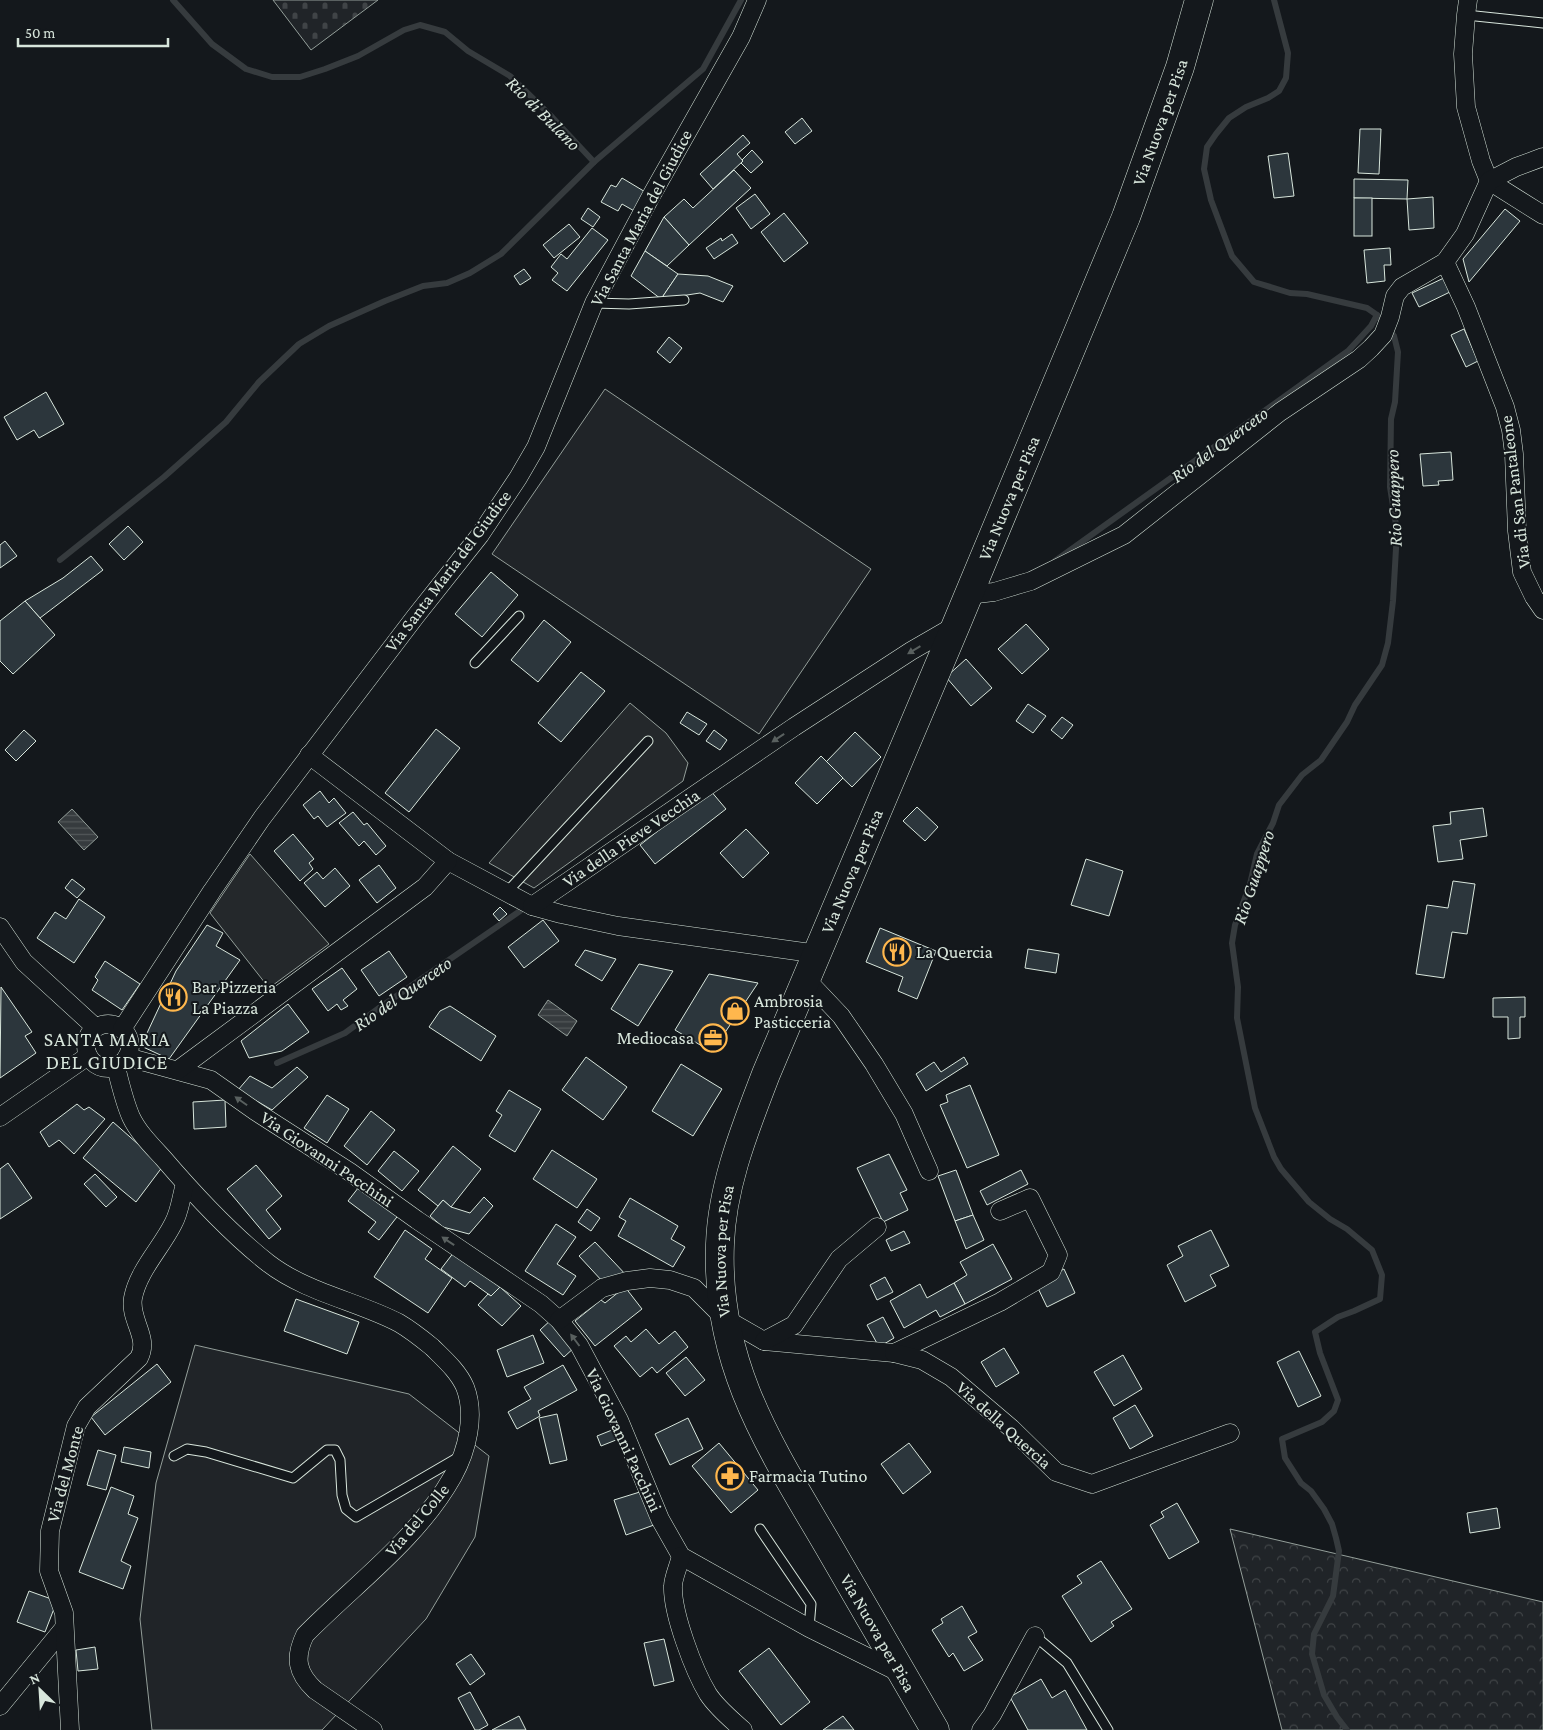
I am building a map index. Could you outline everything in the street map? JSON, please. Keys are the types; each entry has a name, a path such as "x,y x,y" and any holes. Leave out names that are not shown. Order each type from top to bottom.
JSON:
{"main road":[{"name":"Via Nuova per Pisa","path":"935,1730 783,1469 756,1418 735,1365 724,1318 720,1280 720,1242 723,1212 731,1173 760,1092 1126,217 1180,67 1199,0"}],"street":[{"name":"Via Santa Maria del Giudice","path":"122,1029 262,818 480,535 518,478 536,447 594,303 651,196 741,37 757,0"},
{"path":"1467,7 1463,54 1466,107 1481,161 1489,181 1543,215"},
{"path":"968,594 994,592 1031,581 1124,535 1280,412 1359,359 1383,335 1395,296 1402,287 1445,262 1466,234 1489,181 1516,167 1543,157"},
{"name":"Via di San Pantaleone","path":"1445,262 1466,307 1505,406 1514,454 1517,531 1522,572 1534,597 1543,610"},
{"name":"Via della Pieve Vecchia","path":"532,906 794,727 911,651 956,625"},
{"path":"310,755 448,861 532,906 618,926 818,954"},
{"path":"178,1070 425,887 448,861"},
{"path":"0,927 24,962 95,1027"},
{"path":"806,979 841,1016 874,1064 904,1114 930,1171"},
{"path":"109,1024 116,1025 122,1029 127,1034 130,1049 122,1062 111,1068 100,1067 88,1056 87,1037 95,1027 109,1024"},
{"path":"0,1117 88,1056"},
{"path":"122,1062 130,1116 185,1184"},
{"name":"Via Giovanni Pacchini","path":"122,1062 178,1070 211,1080 255,1111 350,1172 541,1304 559,1320 579,1345 619,1420 660,1519 681,1556"},
{"name":"Via del Colle","path":"185,1184 268,1263 312,1288 400,1324 417,1335 442,1356 462,1381 468,1396 469,1431 462,1456 453,1476 422,1519 388,1556 305,1635 300,1645 298,1663 308,1684 373,1730"},
{"name":"Via del Monte","path":"70,1730 64,1613 49,1571 50,1531 76,1426 87,1407 140,1355 143,1343 133,1309 136,1288 144,1271 174,1224 185,1184"},
{"path":"894,1353 1000,1302 1052,1272 1058,1255 1030,1198 1000,1211"},
{"path":"764,1342 794,1325 838,1259 877,1227"},
{"name":"Via della Quercia","path":"559,1320 602,1288 627,1280 650,1278 670,1280 694,1288 724,1318 764,1342 894,1353 922,1360 952,1377 1011,1428 1056,1472 1092,1484 1230,1434"},
{"path":"743,1730 709,1695 686,1648 673,1597 673,1584 681,1556 809,1628 902,1674"},
{"path":"0,1706 64,1628"},
{"path":"981,1730 992,1715 1035,1636"}],"lane":[{"path":"1467,7 1543,23"},
{"path":"594,303 629,304 684,300"},
{"path":"475,663 519,616"},
{"path":"506,892 648,740"},
{"path":"174,1456 187,1449 206,1452 292,1478 327,1450 335,1450 340,1460 342,1495 346,1509 356,1517 462,1456"},
{"path":"760,1528 811,1604 809,1628"},
{"path":"1035,1636 1066,1663 1108,1730"}],"green space":[{"path":"273,0 378,0 311,50"},
{"path":"605,389 871,569 759,734 492,554"},
{"path":"195,1345 409,1394 489,1456 475,1537 426,1619 322,1730 152,1730 140,1619 156,1483"},
{"path":"1230,1529 1543,1602 1543,1730 1282,1730"}],"shaded area":[{"path":"630,703 666,733 688,763 683,781 534,888 489,863"},
{"path":"72,809 98,837 84,850 58,822"},
{"path":"250,854 329,944 269,988 210,913"},
{"path":"548,1000 577,1021 567,1036 538,1015"}],"building":[{"path":"802,118 812,131 795,144 785,132"},
{"path":"1360,129 1381,129 1379,174 1358,173"},
{"path":"743,135 750,143 737,154 743,161 713,189 700,174"},
{"path":"752,150 763,162 751,173 741,163"},
{"path":"1288,153 1294,196 1274,198 1268,156"},
{"path":"734,170 751,188 689,245 664,217 684,199 693,208"},
{"path":"622,178 647,193 636,212 622,204 618,211 601,202 611,185 616,187"},
{"path":"1354,179 1408,180 1407,199 1354,198"},
{"path":"755,194 770,214 751,229 736,208"},
{"path":"1433,197 1434,228 1409,230 1407,199"},
{"path":"1354,198 1372,198 1372,236 1354,236"},
{"path":"588,208 600,217 593,227 581,219"},
{"path":"1505,209 1520,221 1469,282 1463,259"},
{"path":"784,213 808,243 784,262 761,232"},
{"path":"664,217 689,245 667,266 645,251"},
{"path":"569,224 580,237 554,258 543,245"},
{"path":"592,228 608,240 567,291 552,280 558,273 551,267 561,254 567,259"},
{"path":"732,234 738,243 714,259 706,248 721,238 722,241"},
{"path":"1390,248 1391,265 1384,265 1385,281 1367,283 1364,250"},
{"path":"645,251 678,274 661,299 631,276"},
{"path":"524,269 531,278 520,285 514,276"},
{"path":"678,274 708,276 733,286 723,302 700,293 661,299"},
{"path":"1446,277 1452,291 1419,307 1412,293"},
{"path":"1464,329 1478,361 1466,367 1451,335"},
{"path":"669,337 682,348 670,363 657,352"},
{"path":"46,392 64,424 39,438 34,430 17,440 4,417"},
{"path":"1451,452 1453,480 1438,481 1439,485 1423,486 1420,454"},
{"path":"128,526 143,542 124,560 109,544"},
{"path":"5,541 17,556 0,568 0,545"},
{"path":"91,556 103,570 40,618 25,601 63,578"},
{"path":"491,572 518,595 482,637 455,614"},
{"path":"25,601 55,635 13,674 0,661 0,621"},
{"path":"544,620 571,642 538,682 511,660"},
{"path":"1026,624 1049,649 1022,674 998,649"},
{"path":"966,659 992,688 971,706 946,677"},
{"path":"581,672 605,691 561,742 538,723"},
{"path":"1028,704 1046,716 1033,733 1016,721"},
{"path":"687,712 707,724 699,735 680,723"},
{"path":"1062,717 1073,725 1062,739 1051,730"},
{"path":"436,729 460,748 409,812 385,793"},
{"path":"24,730 36,741 16,761 5,750"},
{"path":"714,730 727,740 720,750 706,741"},
{"path":"855,732 881,757 852,787 826,762"},
{"path":"821,756 843,778 817,804 795,783"},
{"path":"710,790 726,809 655,864 640,845"},
{"path":"320,791 329,803 334,798 346,813 327,827 318,816 314,819 303,805"},
{"path":"917,807 938,827 925,841 903,821"},
{"path":"1483,808 1487,836 1460,840 1463,859 1438,862 1433,826 1451,824 1450,812"},
{"path":"353,812 364,825 367,823 386,846 376,855 364,841 359,846 339,823"},
{"path":"746,829 769,853 743,878 720,853"},
{"path":"293,834 314,859 309,863 313,869 300,881 274,851"},
{"path":"1086,859 1123,871 1109,916 1071,905"},
{"path":"379,865 396,888 377,903 359,880"},
{"path":"335,868 350,886 325,907 304,883 317,872 323,879"},
{"path":"72,879 85,889 77,898 65,888"},
{"path":"1453,881 1475,884 1467,934 1452,932 1444,978 1416,974 1427,905 1448,908"},
{"path":"79,899 105,917 74,963 37,938 55,912 66,919"},
{"path":"500,907 507,914 499,921 493,914"},
{"path":"543,920 559,941 524,968 508,947"},
{"path":"207,925 223,933 216,946 240,960 169,1059 141,1046 176,971"},
{"path":"880,928 936,951 917,999 898,991 903,977 866,962"},
{"path":"1028,949 1059,954 1056,973 1025,968"},
{"path":"585,950 616,959 602,981 575,965"},
{"path":"389,951 407,977 379,996 361,970"},
{"path":"105,961 140,984 122,1010 92,990 98,980 95,977"},
{"path":"639,964 673,971 638,1026 611,1009"},
{"path":"342,968 357,989 343,1000 348,1006 341,1010 337,1004 328,1011 312,989"},
{"path":"709,974 758,983 712,1052 675,1030"},
{"path":"1,987 32,1032 25,1036 36,1053 0,1078"},
{"path":"1525,997 1525,1017 1520,1017 1520,1038 1508,1039 1508,1017 1493,1017 1493,998"},
{"path":"288,1004 309,1032 282,1051 249,1058 241,1041"},
{"path":"450,1006 496,1036 481,1061 429,1027 440,1011"},
{"path":"586,1057 627,1087 603,1120 562,1090"},
{"path":"964,1057 968,1064 926,1091 916,1074 934,1062 941,1072"},
{"path":"681,1064 722,1089 693,1136 652,1111"},
{"path":"297,1067 308,1077 272,1110 238,1090 250,1076 272,1088"},
{"path":"970,1085 999,1155 967,1168 940,1105 948,1102 946,1095"},
{"path":"509,1090 541,1109 515,1152 489,1136 502,1115 496,1111"},
{"path":"327,1095 349,1109 327,1143 304,1128"},
{"path":"225,1100 226,1127 194,1129 193,1102"},
{"path":"77,1104 84,1110 89,1107 105,1119 74,1154 59,1140 49,1147 40,1132"},
{"path":"371,1111 395,1130 367,1165 344,1146"},
{"path":"113,1122 163,1166 136,1202 83,1158"},
{"path":"453,1146 481,1169 451,1207 443,1200 438,1206 418,1190"},
{"path":"552,1150 597,1179 577,1208 533,1179"},
{"path":"394,1151 419,1171 402,1191 378,1171"},
{"path":"889,1154 907,1190 900,1193 908,1210 883,1222 857,1168"},
{"path":"8,1163 32,1198 0,1219 0,1169"},
{"path":"256,1165 282,1196 266,1210 281,1229 269,1239 227,1189"},
{"path":"956,1170 973,1215 955,1221 938,1176"},
{"path":"1021,1170 1028,1184 987,1205 980,1191"},
{"path":"95,1174 117,1197 106,1207 84,1184"},
{"path":"362,1183 400,1213 379,1240 368,1232 376,1222 348,1201"},
{"path":"484,1197 493,1206 469,1234 443,1227 430,1216 443,1200 451,1207 470,1213"},
{"path":"630,1198 678,1226 671,1239 685,1247 673,1267 618,1236 626,1221 619,1217"},
{"path":"587,1209 600,1218 591,1231 578,1222"},
{"path":"973,1215 984,1240 966,1249 955,1221"},
{"path":"556,1224 576,1237 557,1264 576,1276 563,1295 525,1271"},
{"path":"405,1230 432,1249 425,1259 452,1278 428,1313 374,1277"},
{"path":"1211,1230 1229,1266 1210,1275 1216,1286 1185,1302 1167,1265 1183,1256 1178,1246"},
{"path":"904,1231 910,1243 891,1251 886,1240"},
{"path":"595,1242 628,1277 603,1282 579,1256"},
{"path":"993,1244 1012,1279 965,1304 954,1283 967,1275 960,1262"},
{"path":"454,1252 500,1287 491,1296 470,1281 465,1287 441,1269"},
{"path":"1064,1269 1075,1293 1047,1307 1036,1284"},
{"path":"885,1277 893,1292 877,1300 870,1285"},
{"path":"954,1283 965,1304 940,1317 936,1310 904,1328 890,1301 920,1284 927,1298"},
{"path":"500,1287 521,1306 502,1326 478,1305 488,1294 491,1296"},
{"path":"625,1287 642,1309 595,1346 575,1321 601,1300 605,1303"},
{"path":"296,1299 359,1322 347,1354 284,1331"},
{"path":"883,1317 894,1338 879,1347 867,1325"},
{"path":"552,1319 576,1346 564,1357 540,1330"},
{"path":"646,1329 659,1344 675,1331 688,1347 657,1373 652,1367 640,1377 614,1346 626,1336 631,1342"},
{"path":"533,1335 544,1363 507,1377 497,1350"},
{"path":"1004,1348 1019,1373 996,1387 981,1362"},
{"path":"1299,1351 1321,1396 1298,1407 1277,1362"},
{"path":"1123,1355 1142,1389 1114,1406 1094,1372"},
{"path":"686,1357 705,1380 685,1396 666,1373"},
{"path":"157,1364 171,1382 105,1435 91,1417"},
{"path":"563,1365 577,1390 538,1411 540,1416 517,1429 508,1412 531,1399 524,1387"},
{"path":"1135,1405 1153,1436 1130,1449 1113,1418"},
{"path":"557,1414 567,1460 550,1464 539,1418"},
{"path":"688,1418 703,1449 670,1465 655,1434"},
{"path":"612,1430 616,1440 601,1446 597,1436"},
{"path":"719,1443 758,1490 731,1513 692,1466"},
{"path":"909,1443 931,1472 903,1494 881,1464"},
{"path":"124,1447 151,1452 149,1468 121,1462"},
{"path":"98,1450 116,1455 106,1490 87,1485"},
{"path":"111,1487 134,1496 128,1514 138,1518 121,1561 131,1566 123,1589 79,1572"},
{"path":"643,1491 654,1525 626,1535 614,1500"},
{"path":"1177,1503 1199,1542 1169,1559 1150,1525 1164,1517 1161,1512"},
{"path":"1497,1508 1500,1528 1470,1533 1467,1513"},
{"path":"1101,1561 1132,1609 1111,1622 1114,1626 1091,1642 1062,1596 1082,1583 1077,1576"},
{"path":"29,1591 57,1601 45,1632 17,1622"},
{"path":"962,1606 977,1632 968,1637 983,1660 964,1671 953,1653 949,1657 932,1630 943,1623 941,1619"},
{"path":"664,1639 674,1681 654,1686 644,1643"},
{"path":"95,1647 98,1669 78,1671 76,1650"},
{"path":"769,1648 810,1702 781,1725 739,1671"},
{"path":"471,1654 485,1674 470,1685 456,1664"},
{"path":"1041,1679 1052,1698 1065,1690 1087,1730 1028,1730 1010,1697"},
{"path":"470,1692 488,1725 479,1730 475,1730 458,1698"},
{"path":"519,1716 526,1730 492,1730"},
{"path":"843,1716 854,1730 823,1730"}],"waterway":[{"name":"Rio di Bulano","path":"173,0 212,44 246,69 272,77 300,77 325,69 358,56 404,30 420,25 445,32 468,51 510,76 594,162"},
{"path":"60,560 164,477 226,422 259,382 299,344 329,326 385,301 423,286 447,283 470,273 501,254 594,162 703,69 741,0"},
{"name":"Rio Guappero","path":"1274,0 1288,53 1286,78 1279,91 1246,107 1229,118 1207,147 1204,169 1211,200 1232,256 1254,282 1290,293 1307,294 1367,308 1377,315 1394,336 1398,352 1395,402 1391,419 1390,487 1397,531 1393,601 1388,643 1382,665 1321,760 1302,775 1279,805 1273,823 1257,854 1250,884 1235,925 1232,943 1238,987 1237,1018 1255,1108 1274,1157 1281,1169 1309,1202 1330,1219 1347,1229 1372,1250 1382,1275 1380,1299 1338,1317 1315,1332 1320,1353 1338,1400 1334,1411 1322,1422 1282,1439 1285,1458 1301,1483 1311,1491 1324,1509 1332,1524 1339,1551 1333,1596 1314,1634 1312,1654 1324,1695 1347,1730"},
{"name":"Rio del Querceto","path":"1055,561 1348,351 1371,326 1377,315"},
{"name":"Rio del Querceto","path":"277,1063 345,1033 520,911"}],"place":[{"name":"La Quercia","path":"897,952"},
{"name":"Bar Pizzeria La Piazza","path":"173,997"},
{"name":"Ambrosia Pasticceria","path":"735,1011"},
{"name":"Mediocasa","path":"713,1038"},
{"name":"Farmacia Tutino","path":"730,1476"}],"district":[{"name":"SANTA MARIA DEL GIUDICE","path":"107,1050"}]}
